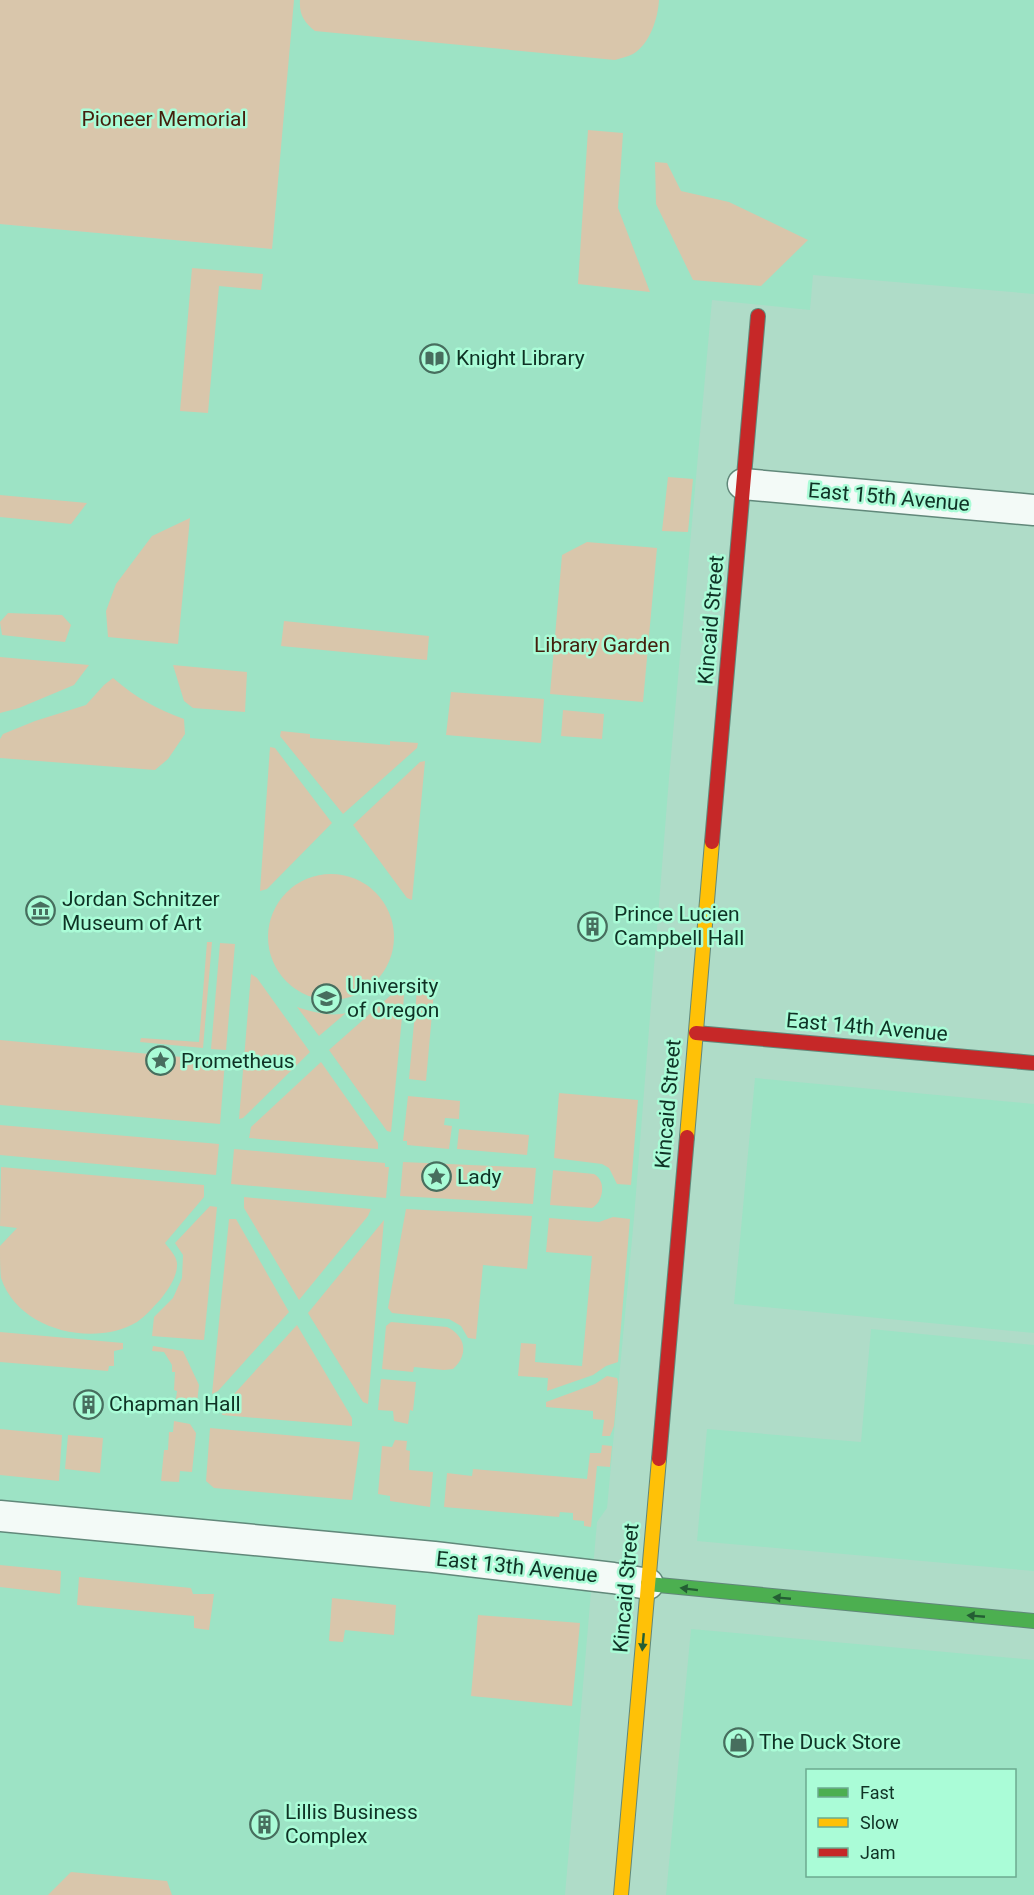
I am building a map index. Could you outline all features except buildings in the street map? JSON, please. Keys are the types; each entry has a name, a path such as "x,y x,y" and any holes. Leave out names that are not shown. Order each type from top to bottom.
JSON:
{"street":[{"name":"Kincaid Street","path":"621,1895 758,316"},
{"name":"East 15th Avenue","path":"744,484 1034,510"},
{"name":"East 14th Avenue","path":"696,1033 1034,1063"},
{"name":"East 13th Avenue","path":"0,1516 434,1557 648,1584 1034,1621"}],"shaded area":[{"name":"University of Oregon","path":"293,0 1034,0 1034,294 813,275 810,310 712,300 669,778 634,1218 607,1508 597,1522 565,1895 0,1895 0,224 272,249"},
{"path":"755,1078 1034,1104 1034,1333 734,1304"},
{"path":"871,1329 1034,1345 1034,1571 697,1541 707,1429 861,1442"},
{"path":"691,1629 1034,1660 1034,1895 666,1895"}],"green space":[{"name":"Pioneer Memorial","path":"0,0 294,0 272,249 0,224"},
{"path":"300,0 659,0 655,22 644,44 633,54 615,60 315,31 303,18"},
{"path":"588,130 623,133 618,208 650,292 578,284"},
{"path":"655,162 667,163 681,191 729,202 808,240 761,286 693,280 656,204"},
{"path":"192,268 263,274 261,290 219,286 208,413 180,411"},
{"path":"668,477 693,479 688,532 662,531"},
{"path":"0,495 87,503 71,524 0,517"},
{"path":"190,518 178,644 108,637 106,611 116,584 152,536"},
{"name":"Library Garden","path":"587,542 657,548 643,702 550,694 562,555"},
{"path":"8,613 62,615 71,625 65,642 2,635 0,622"},
{"path":"284,621 429,636 427,660 281,646"},
{"path":"0,657 89,665 74,685 19,708 0,713"},
{"path":"173,665 247,672 245,712 193,708 184,701"},
{"path":"113,678 147,702 184,719 185,734 168,759 155,770 0,758 0,739 3,734 86,705"},
{"path":"451,692 544,699 541,743 446,735"},
{"path":"563,710 604,714 602,739 561,736"},
{"path":"281,731 310,734 310,738 390,745 390,741 418,743 417,748 343,814 280,736"},
{"path":"270,747 275,748 332,823 267,889 260,891"},
{"path":"425,761 412,900 407,898 353,825 420,762"},
{"path":"331,874 355,879 376,892 389,913 394,937 389,961 376,982 355,995 331,1000 307,995 286,982 273,961 268,937 273,913 286,892 307,879"},
{"path":"207,942 212,942 203,1048 140,1042 141,1038 199,1042"},
{"path":"220,943 235,944 226,1050 211,1049"},
{"path":"251,974 257,978 310,1052 243,1118 239,1119"},
{"path":"418,978 435,980 426,1081 409,1079"},
{"path":"405,986 391,1132 387,1131 329,1050 399,988"},
{"path":"297,1007 327,1014 346,1013 319,1036"},
{"path":"0,1040 225,1061 220,1124 0,1105"},
{"path":"321,1062 378,1143 378,1149 249,1138 251,1127"},
{"path":"559,1093 638,1100 631,1185 617,1184 609,1168 602,1164 554,1158"},
{"path":"408,1096 460,1101 459,1119 445,1118 444,1125 452,1126 449,1149 407,1145 407,1141 403,1141"},
{"path":"0,1125 219,1144 216,1175 0,1155"},
{"path":"459,1129 529,1135 527,1155 457,1149"},
{"path":"234,1149 385,1163 385,1167 389,1167 386,1198 231,1184"},
{"path":"403,1162 536,1168 533,1204 400,1196"},
{"path":"1,1167 204,1185 204,1197 165,1243 175,1257 177,1268 172,1283 160,1300 137,1322 119,1330 100,1333 79,1333 59,1329 40,1322 23,1310 10,1296 1,1278 0,1246 17,1228 0,1226"},
{"path":"553,1170 594,1174 601,1181 602,1186 599,1201 592,1208 550,1205"},
{"path":"244,1197 371,1209 368,1216 299,1300 244,1208"},
{"path":"210,1206 217,1207 204,1340 152,1336 154,1317 173,1298 182,1278 183,1255 175,1243"},
{"path":"406,1209 532,1216 527,1269 483,1265 476,1339 468,1338 461,1326 449,1319 392,1313 388,1308"},
{"path":"613,1217 630,1219 618,1362 606,1366 593,1375 547,1391 548,1378 518,1376 521,1343 536,1344 535,1362 582,1366 592,1256 546,1252 549,1218 599,1222"},
{"path":"229,1219 236,1219 289,1312 218,1391 212,1394"},
{"path":"384,1220 368,1404 363,1402 308,1313"},
{"path":"391,1322 447,1327 458,1335 463,1346 458,1364 453,1369 444,1370 414,1367 413,1372 382,1369 386,1326"},
{"path":"297,1325 352,1418 352,1426 222,1415 224,1405"},
{"path":"0,1332 123,1343 123,1349 114,1351 114,1366 109,1366 108,1371 0,1362"},
{"path":"153,1346 183,1351 199,1385 197,1403 189,1407 175,1407 177,1391 174,1390 175,1372 172,1372 172,1365 164,1352 152,1351"},
{"path":"607,1376 617,1378 618,1382 614,1426 610,1436 602,1436 604,1420 593,1419 593,1411 546,1407 546,1402 595,1384"},
{"path":"381,1379 416,1382 413,1411 410,1410 408,1424 394,1421 393,1411 378,1410"},
{"path":"174,1421 190,1424 196,1433 192,1472 180,1471 179,1482 161,1481 164,1450 168,1450 169,1432 173,1432"},
{"path":"210,1428 360,1442 352,1500 214,1488 206,1481"},
{"path":"0,1429 62,1435 59,1481 0,1475"},
{"path":"68,1435 103,1438 100,1473 65,1469"},
{"path":"395,1440 407,1441 406,1450 410,1451 409,1470 433,1472 430,1507 390,1501 390,1496 378,1494 382,1446 392,1447"},
{"path":"602,1445 612,1446 610,1467 597,1466 591,1527 584,1526 584,1521 573,1520 573,1513 560,1512 559,1517 444,1507 447,1473 472,1476 473,1469 587,1479 590,1453 601,1453"},
{"path":"0,1565 61,1571 60,1594 0,1587"},
{"path":"79,1577 191,1588 193,1594 214,1594 209,1630 194,1628 194,1616 77,1605"},
{"path":"332,1598 396,1605 394,1635 345,1630 343,1642 329,1641"},
{"path":"478,1615 580,1623 572,1706 471,1696"},
{"path":"71,1872 167,1881 172,1895 48,1895"}],"traffic: fast":[{"path":"648,1584 1034,1621"}],"traffic: slow":[{"path":"687,1137 712,842"},
{"path":"621,1895 659,1459"}],"traffic: jam":[{"path":"712,842 758,316"},
{"path":"696,1033 1034,1063"},
{"path":"659,1459 687,1137"}],"place":[{"name":"Knight Library","path":"435,358"},
{"name":"Jordan Schnitzer Museum of Art","path":"41,911"},
{"name":"Prince Lucien Campbell Hall","path":"593,926"},
{"name":"University of Oregon","path":"326,998"},
{"name":"Prometheus","path":"160,1061"},
{"name":"Lady","path":"436,1177"},
{"name":"Chapman Hall","path":"88,1404"},
{"name":"The Duck Store","path":"738,1742"},
{"name":"Lillis Business Complex","path":"264,1824"}]}
